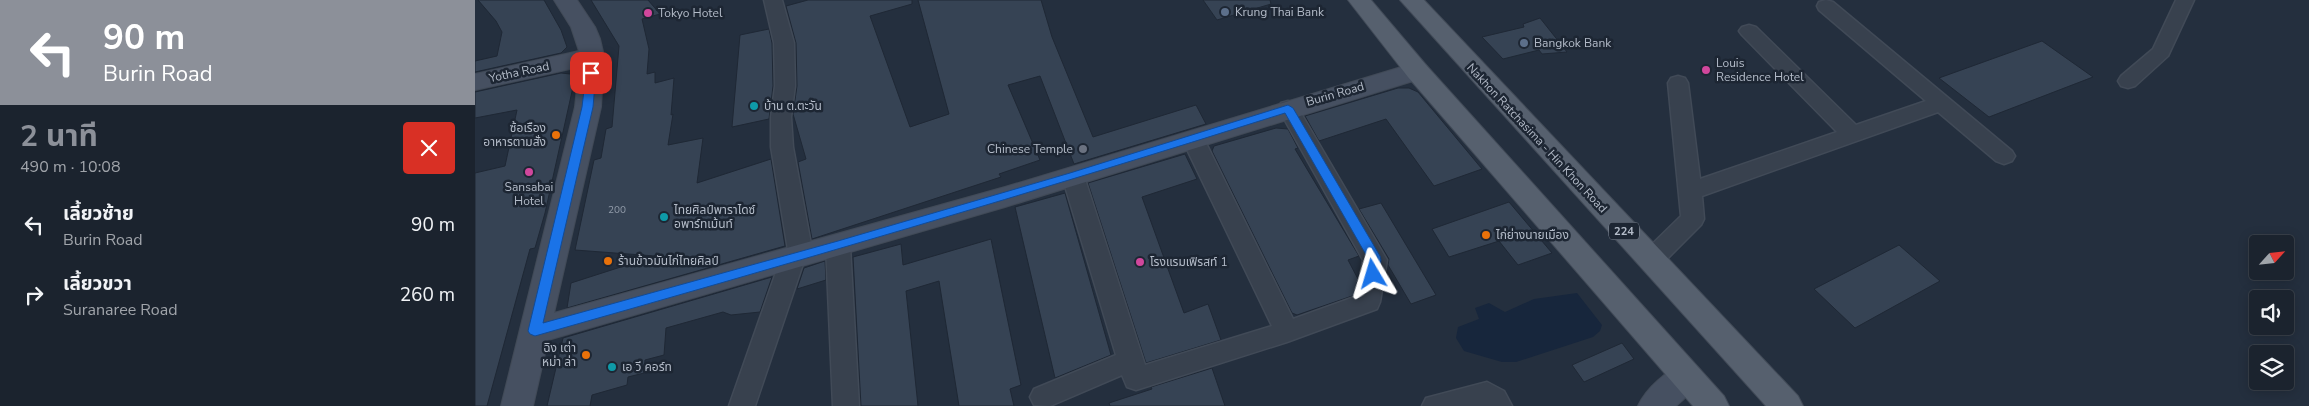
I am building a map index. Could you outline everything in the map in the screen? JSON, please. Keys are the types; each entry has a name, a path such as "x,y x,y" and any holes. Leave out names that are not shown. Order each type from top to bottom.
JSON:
{"main road":[{"path":"1359,0 1417,71 1713,406"},
{"name":"Nakhon Ratchasima - Hin Khon Road","path":"1411,0 1787,406"},
{"path":"1417,71 1461,56"}],"street":[{"path":"517,406 588,107 592,56 589,39 576,14 565,0"},
{"path":"2128,81 2161,52 2185,0"},
{"path":"742,406 797,256 782,147 781,117 785,86 784,42 777,1"},
{"path":"1826,6 2004,156"},
{"path":"1749,31 1852,134"},
{"name":"Yotha Road","path":"475,82 592,56"},
{"name":"Burin Road","path":"535,331 838,246 1073,176 1288,108 1417,71"},
{"path":"1651,260 1693,219 1678,82"},
{"path":"1691,191 1942,103"},
{"path":"1073,176 1136,379 1287,332 1368,302 1375,260 1288,108"},
{"path":"1193,139 1287,332"},
{"path":"838,246 846,406"},
{"path":"1043,397 1130,360"},
{"path":"1654,406 1686,376"},
{"path":"1435,406 1487,394 1495,399 1499,406"}],"water":[{"path":"1577,293 1602,325 1600,331 1593,337 1516,362 1502,362 1464,351 1456,338 1458,327 1479,319 1475,308 1489,303 1505,312 1534,299"}],"building":[{"path":"478,0 544,0 561,30 567,47 561,53 475,72 475,61 497,56 502,32 496,21"},
{"path":"591,0 648,0 660,14 642,19 649,49 647,74 655,72 655,83 674,78 671,115 673,114 668,145 703,138 697,183 771,159 785,246 567,308 571,283 655,256 575,250 594,160 601,158 606,129 612,127 619,46"},
{"path":"808,0 912,0 912,4 870,16 910,127 949,114 918,0 1041,0 1052,37 1093,137 1196,105 1206,124 1074,164 1040,76 1008,85 1040,160 999,174 1001,177 812,239 798,162 806,159 793,114 797,86 796,43 786,6"},
{"name":"Krung Thai Bank","path":"1203,0 1270,0 1271,4 1217,20"},
{"name":"Bangkok Bank","path":"1540,18 1567,52 1542,54 1539,50 1503,59 1482,37 1524,27 1523,24"},
{"path":"769,29 772,43 773,86 769,119 732,127 740,35"},
{"path":"2042,41 2093,77 1989,117 1939,78"},
{"path":"561,73 570,74 575,78 545,213 535,248 530,249 487,406 475,406 475,173 505,166 517,110 475,118 475,92"},
{"path":"1398,88 1409,88 1418,92 1482,169 1434,186 1386,119 1319,141 1305,116"},
{"path":"1276,128 1288,129 1298,148 1295,149 1359,256 1348,260 1358,279 1355,295 1297,315 1292,313 1212,151 1214,146"},
{"path":"1185,154 1197,179 1142,197 1184,313 1208,304 1221,340 1146,363 1088,183"},
{"path":"1065,193 1111,355 1055,378 1015,207"},
{"name":"ไก่ย่างนายเมือง","path":"1509,202 1552,253 1518,265 1499,241 1449,257 1432,229"},
{"path":"1381,203 1436,295 1411,304 1388,265 1389,259 1359,209"},
{"path":"991,239 1021,385 1010,389 1014,406 959,406 939,281 906,291 918,406 861,406 853,257 901,244 903,265"},
{"path":"1899,245 1940,281 1855,328 1814,289"},
{"path":"825,261 826,280 797,289 804,268"},
{"path":"772,277 760,312 731,315 723,312 666,328 664,355 645,360 644,373 628,377 627,385 592,395 590,406 547,406 563,338"},
{"path":"1622,343 1634,359 1584,382 1572,365"},
{"path":"1212,368 1225,406 1110,406 1109,403 1152,389 1151,387"}],"place":[{"name":"Krung Thai Bank","path":"1225,12"},
{"name":"Tokyo Hotel","path":"648,13"},
{"name":"Bangkok Bank","path":"1524,43"},
{"name":"Louis Residence Hotel","path":"1706,70"},
{"name":"บ้าน ต.ตะวัน","path":"754,106"},
{"name":"ซ้อเรือง อาหารตามสั่ง","path":"556,135"},
{"name":"Chinese Temple","path":"1083,149"},
{"name":"Sansabai Hotel","path":"529,172"},
{"name":"ไทยศิลป์พาราไดซ์ อพาร์ทเม้นท์","path":"664,217"},
{"name":"ไก่ย่างนายเมือง","path":"1486,235"},
{"name":"ร้านข้าวมันไก่ไทยศิลป์","path":"608,261"},
{"name":"โรงแรมเฟิรสท์ 1","path":"1140,262"},
{"name":"ฉิง เต่า หม่า ล่า","path":"586,355"},
{"name":"เอ วี คอร์ท","path":"612,367"}],"route":[{"path":"591,73 588,107 535,331 838,246 1073,176 1288,108 1375,260 1373,274"}]}
